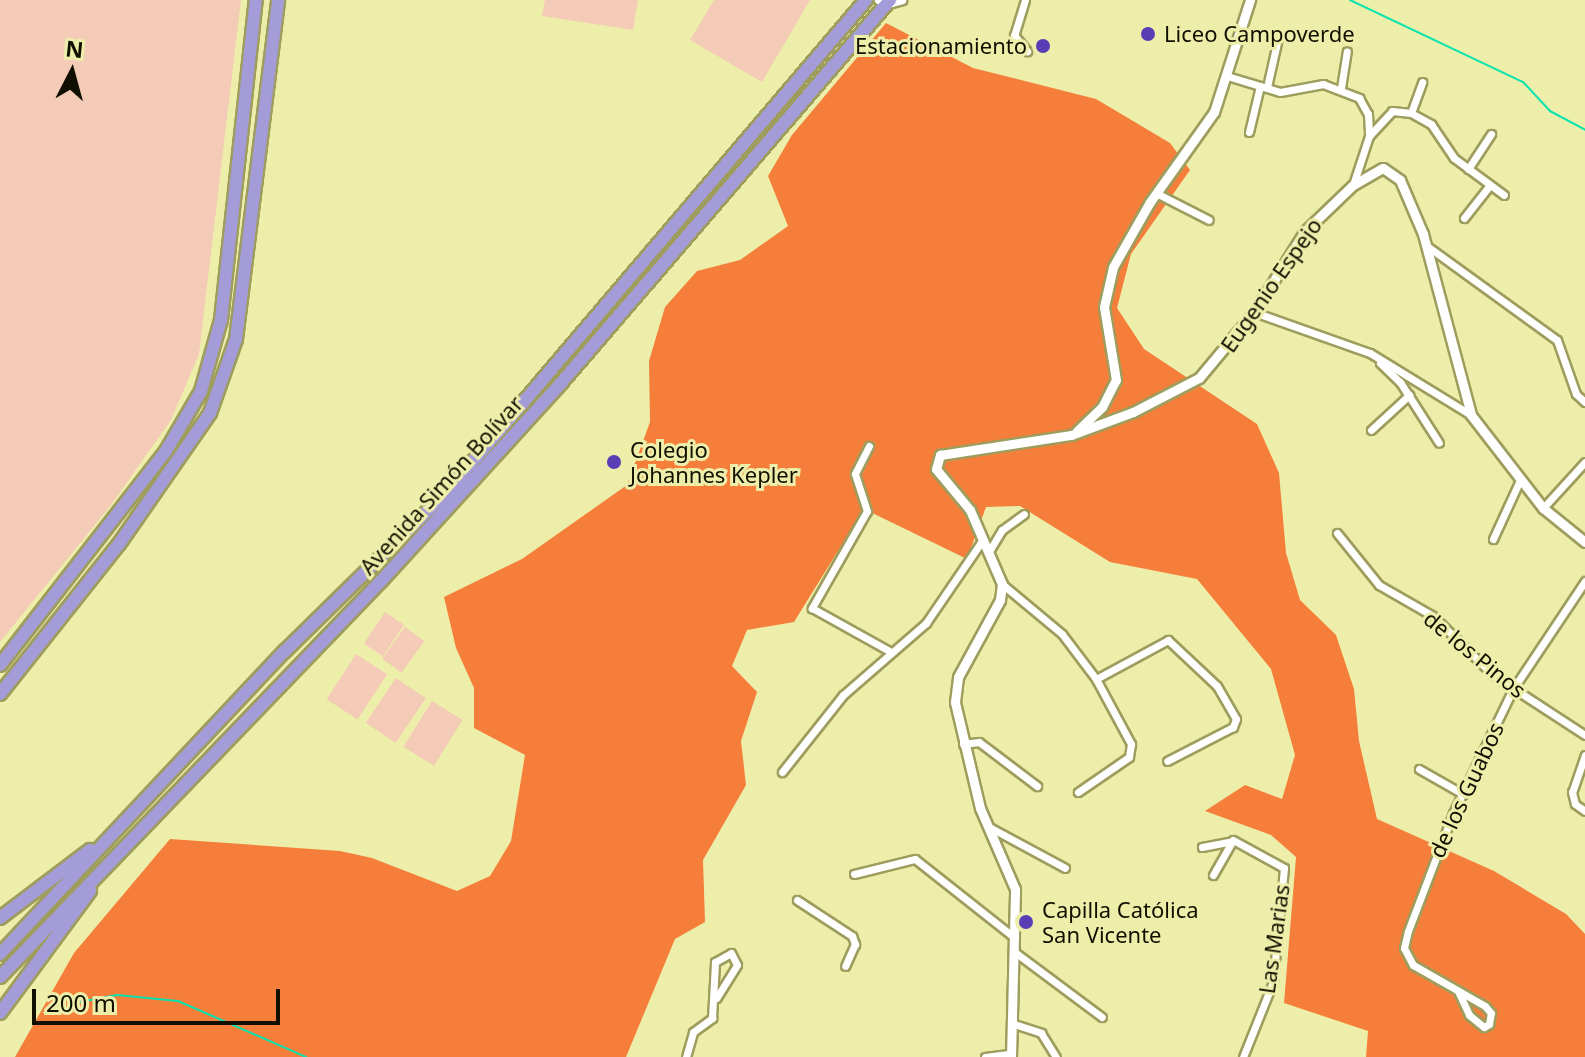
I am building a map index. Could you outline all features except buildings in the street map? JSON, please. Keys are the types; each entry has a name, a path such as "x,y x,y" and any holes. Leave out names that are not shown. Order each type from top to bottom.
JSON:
{"highway":[{"path":"0,665 166,451 201,391 221,320 256,0"},
{"path":"0,694 128,532 210,413 236,339 278,0"},
{"name":"Avenida Simón Bolívar","path":"0,954 355,579 447,492 866,0"},
{"name":"Avenida Simón Bolívar","path":"0,977 315,654 551,394 884,2"},
{"path":"249,69 270,70"},
{"path":"0,918 121,826"},
{"path":"0,1013 105,868"}],"street":[{"path":"884,2 902,0"},
{"path":"1025,0 1014,35 1027,51"},
{"path":"1071,435 1092,420 1112,394 1116,368 1104,327 1107,286 1156,193 1214,112 1250,0"},
{"path":"1249,132 1278,38"},
{"path":"1341,88 1347,51"},
{"path":"1227,76 1280,92 1323,84 1341,88 1366,106 1369,136 1353,185"},
{"path":"1411,113 1422,82"},
{"path":"1369,136 1392,111 1411,113 1431,124 1446,150 1504,195"},
{"path":"1468,169 1491,134"},
{"name":"Eugenio Espejo","path":"1002,584 964,501 936,469 940,455 1071,435 1133,412 1199,378 1254,312 1305,231 1375,168 1394,172 1427,246 1471,415 1543,508 1585,542"},
{"path":"1464,218 1490,185"},
{"path":"1156,193 1209,220"},
{"path":"1427,246 1557,340 1576,394 1585,402"},
{"path":"1254,312 1370,353 1471,415"},
{"path":"1370,353 1409,395 1439,443"},
{"path":"1371,430 1409,395"},
{"path":"869,446 855,474 867,511 812,608 891,652"},
{"path":"1543,508 1585,462"},
{"path":"1493,539 1520,480"},
{"path":"988,553 1002,530 1024,514"},
{"name":"de los Pinos","path":"1337,533 1379,585 1433,616 1513,689 1585,735"},
{"path":"782,772 843,695 926,623 982,541"},
{"name":"de los Guabos","path":"1458,991 1469,1015 1484,1027 1489,1024 1491,1013 1485,1006 1413,965 1404,948 1463,794 1513,689 1585,581"},
{"path":"1002,584 1062,634 1096,679 1132,750 1078,792"},
{"path":"985,1057 1011,1056 1017,940 1015,889 961,744 955,702 958,677 1000,600 1002,584"},
{"path":"1096,679 1168,640 1217,686 1236,719 1233,727 1167,761"},
{"path":"961,744 979,742 1037,786"},
{"path":"1585,755 1572,792 1585,811"},
{"path":"1419,769 1463,794"},
{"path":"991,828 1065,868"},
{"path":"1202,847 1232,841"},
{"path":"1213,875 1232,841"},
{"name":"Las Marias","path":"1232,841 1284,868 1273,982 1243,1057"},
{"path":"854,874 915,859 1017,940"},
{"path":"797,900 852,936 854,949 845,966"},
{"path":"686,1057 693,1032 712,1018 716,998 715,962 731,953 737,965 716,998"},
{"path":"1016,953 1102,1017"},
{"path":"1011,1023 1041,1033 1056,1057"}],"shaded area":[{"path":"0,0 241,0 199,354 171,420 111,505 0,642"},
{"path":"545,0 638,0 633,30 542,16"},
{"path":"714,0 810,0 762,82 690,40"},
{"path":"886,23 973,68 1096,99 1170,143 1190,170 1131,254 1117,308 1144,349 1257,424 1279,473 1286,553 1300,600 1336,635 1354,689 1359,741 1377,819 1494,871 1566,914 1585,934 1585,1057 1366,1057 1368,1031 1284,1003 1296,857 1271,835 1205,811 1245,785 1282,799 1295,755 1271,669 1197,579 1110,562 1020,506 986,507 967,559 864,509 794,622 747,630 732,666 757,692 741,741 746,785 703,860 705,922 675,939 626,1057 15,1057 74,953 170,839 340,851 372,858 457,891 490,876 511,841 525,755 474,728 474,688 456,648 444,597 522,559 627,485 650,422 649,361 665,307 697,271 740,260 788,226 768,176 792,135"},
{"path":"385,612 404,625 383,656 364,644"},
{"path":"405,627 424,641 401,673 382,659"},
{"path":"356,654 387,674 358,719 327,699"},
{"path":"396,678 426,698 396,743 366,723"},
{"path":"432,701 463,720 434,766 403,747"}],"waterway":[{"path":"1350,0 1523,82 1550,111 1585,130"},
{"path":"74,1003 117,995 178,1001 306,1057"}],"place":[{"name":"Liceo Campoverde","path":"1148,34"},
{"name":"Estacionamiento","path":"1043,46"},
{"name":"Colegio Johannes Kepler","path":"614,462"},
{"name":"Capilla Católica San Vicente","path":"1026,922"}]}
